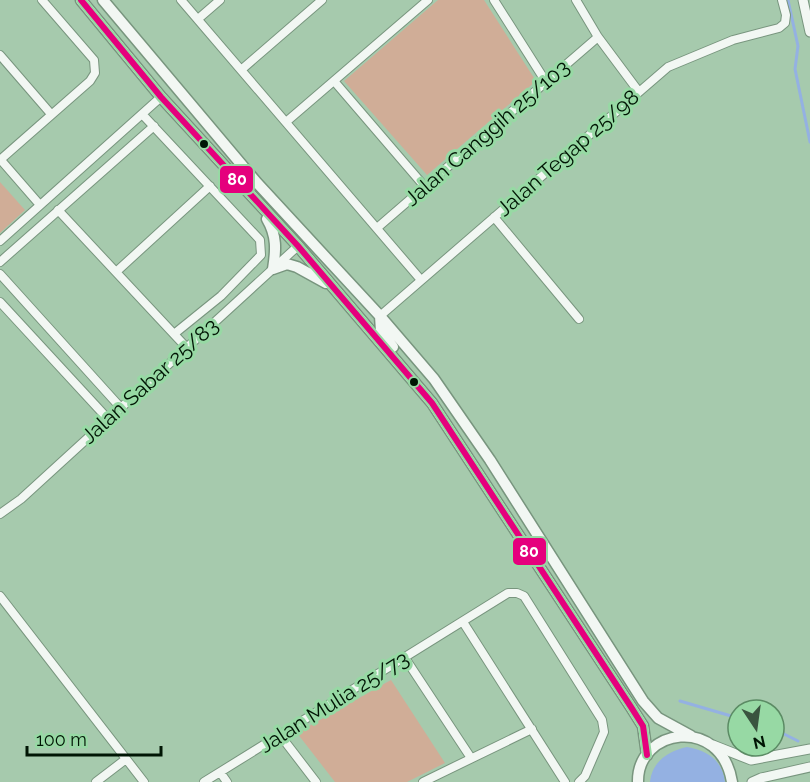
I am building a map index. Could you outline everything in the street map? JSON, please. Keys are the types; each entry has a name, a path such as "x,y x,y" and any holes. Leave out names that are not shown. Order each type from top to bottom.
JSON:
{"main road":[{"path":"81,0 161,97 298,246 432,403"},
{"path":"103,0 257,183 299,237 298,246"},
{"path":"101,24 99,11 106,7 111,9"},
{"path":"257,183 380,315 434,379 490,460 643,701 658,717 691,736 713,745 723,755 730,768 732,782"},
{"path":"258,203 273,228 276,246 273,269 287,264 297,267 336,290"},
{"path":"380,315 381,331 432,403 631,706 643,726 646,755"},
{"path":"636,780 646,755 655,746 678,736 691,736"}],"street":[{"path":"40,205 0,160 90,81 95,73 94,60 42,0"},
{"path":"181,0 421,280"},
{"path":"198,19 220,0"},
{"path":"241,70 322,0"},
{"path":"286,122 428,0"},
{"path":"494,0 546,82"},
{"path":"576,0 598,37 639,92"},
{"name":"Jalan Tegap 25/98","path":"380,315 668,67 733,40 778,28 785,23 786,15 782,0"},
{"path":"803,0 810,32"},
{"name":"Jalan Canggih 25/103","path":"377,228 598,37"},
{"path":"0,56 51,114"},
{"path":"334,81 425,187"},
{"path":"0,241 161,97"},
{"path":"142,114 260,240 261,255 220,296 174,334"},
{"path":"0,262 154,126"},
{"path":"116,272 210,186"},
{"path":"58,210 186,347"},
{"path":"494,217 579,319"},
{"name":"Jalan Sabar 25/83","path":"0,514 21,499 298,246"},
{"path":"0,274 121,408"},
{"path":"0,302 108,419"},
{"name":"Jalan Mulia 25/73","path":"204,782 508,593 517,593 524,596 602,720 604,732 585,776 579,782"},
{"path":"0,596 144,782"},
{"path":"463,621 566,782"},
{"path":"405,658 471,758"},
{"path":"423,782 532,729"},
{"path":"280,735 315,782"},
{"path":"713,745 751,759 810,749"},
{"path":"96,782 126,759"},
{"path":"752,782 761,777 810,766"},
{"path":"220,772 227,782"}],"shaded area":[{"path":"438,0 484,0 536,81 427,175 344,81"},
{"path":"0,182 25,210 0,233"},
{"path":"391,680 445,763 407,782 335,782 297,733"}],"water":[{"path":"687,747 713,758 721,768 725,782 650,782 654,768 662,758"}],"waterway":[{"path":"788,0 798,46 795,69 810,142"},
{"path":"680,701 726,714"},
{"path":"786,735 798,741"}],"transit line":[{"name":"80","path":"81,0 161,97 298,246 432,403 643,726 647,755"}]}
